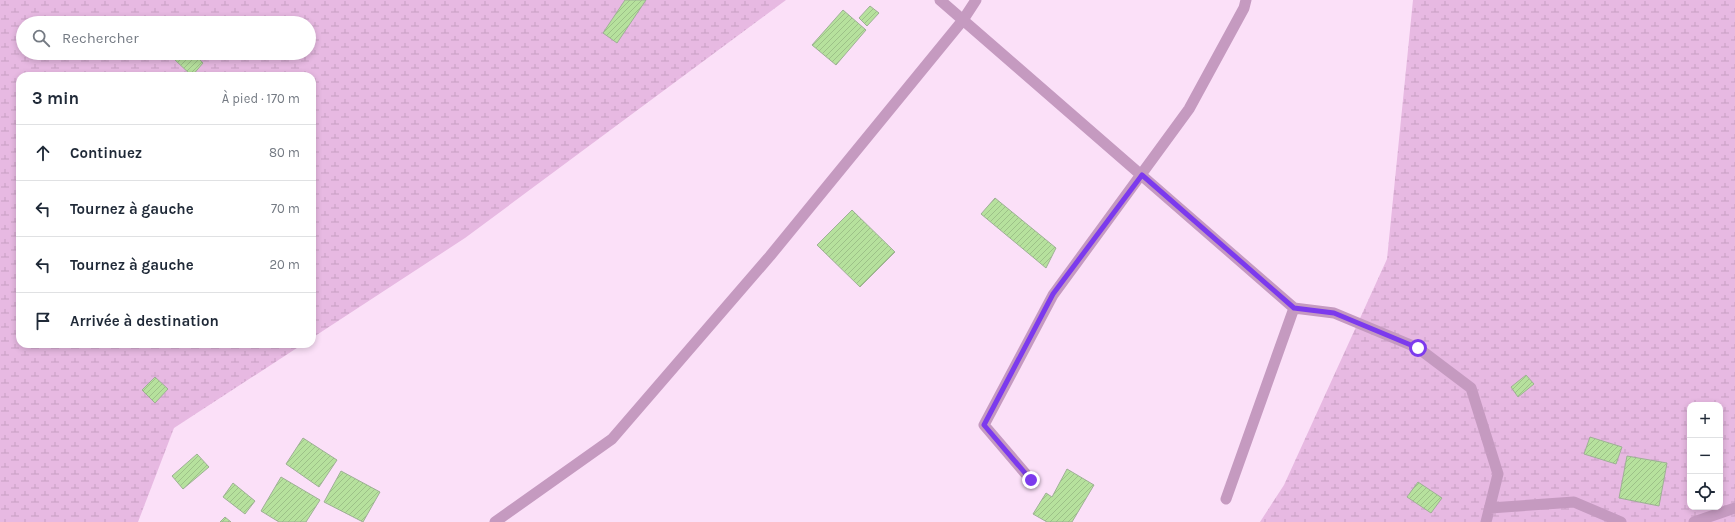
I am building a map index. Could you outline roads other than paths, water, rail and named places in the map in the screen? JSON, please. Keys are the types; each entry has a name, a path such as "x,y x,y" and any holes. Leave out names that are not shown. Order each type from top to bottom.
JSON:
{"street":[{"path":"940,0 1294,308 1334,313 1418,348 1472,388 1498,474 1486,522"},
{"path":"495,522 612,439 770,256 963,20 976,0"},
{"path":"1031,480 984,425 1053,294 1142,175 1189,109 1244,8 1246,0"},
{"path":"1226,499 1294,308"},
{"path":"1490,508 1574,502 1621,522"},
{"path":"1694,522 1735,508"}]}
